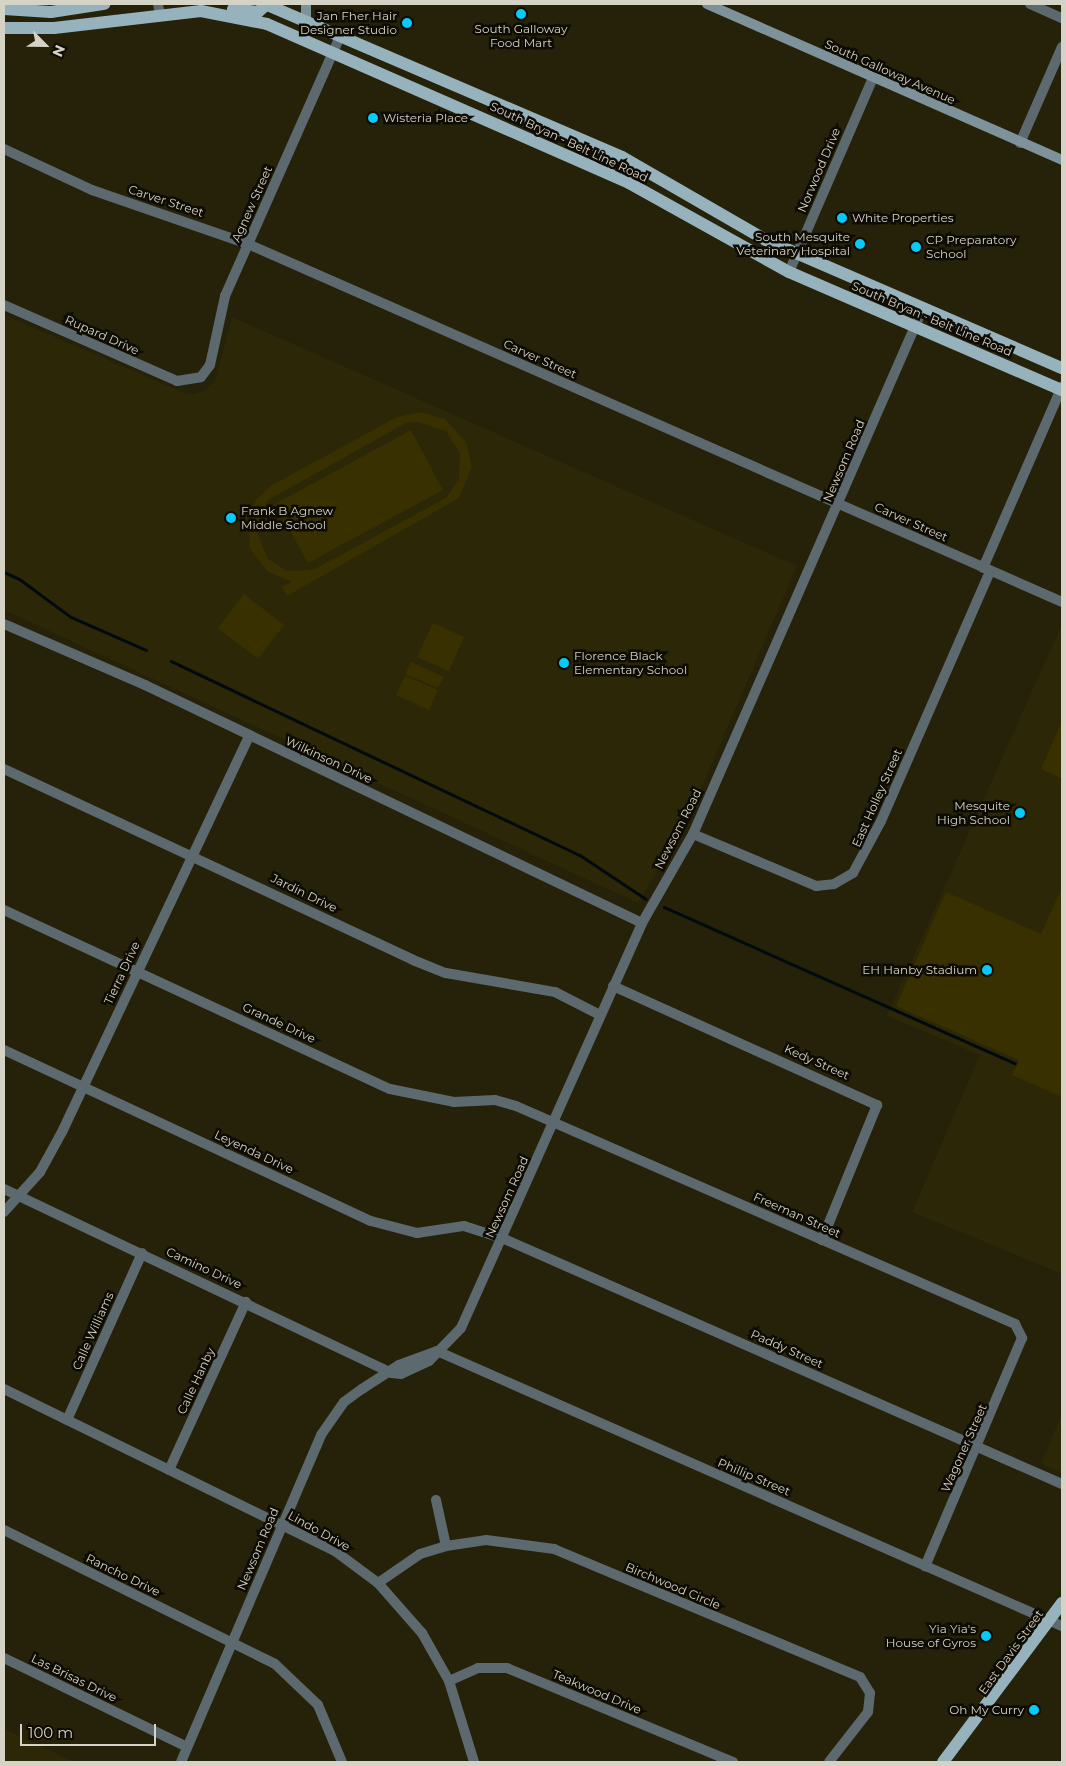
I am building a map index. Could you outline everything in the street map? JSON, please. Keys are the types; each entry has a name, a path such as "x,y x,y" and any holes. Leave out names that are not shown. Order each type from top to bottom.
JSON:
{"main road":[{"path":"4,9 51,12 104,4"},
{"path":"201,11 214,7 258,12 267,4"},
{"name":"South Bryan - Belt Line Road","path":"267,4 441,77 622,157 743,228 1062,368"},
{"path":"306,4 306,19"},
{"name":"South Galloway Avenue","path":"708,4 872,78 1062,160"},
{"name":"South Bryan - Belt Line Road","path":"4,28 54,28 159,9 201,11 267,24 629,183 789,272 1062,388"},
{"path":"433,96 441,77"},
{"path":"998,362 1005,344"},
{"name":"East Davis Street","path":"943,1762 1057,1623 1062,1604"}],"street":[{"path":"1030,4 1062,18"},
{"name":"Agnew Street","path":"191,382 208,369 222,305 341,34"},
{"path":"1020,143 1062,47"},
{"name":"Norwood Drive","path":"789,272 872,78"},
{"name":"Carver Street","path":"4,149 92,190 248,244 1062,602"},
{"name":"Rupard Drive","path":"4,305 177,381 191,382"},
{"name":"Newsom Road","path":"180,1762 321,1434 336,1413 362,1389 392,1373 400,1374 429,1361 461,1328 613,986 642,924 692,834 839,504 923,308"},
{"name":"East Holley Street","path":"692,834 816,886 834,884 853,873 881,821 1062,388"},
{"name":"Wilkinson Drive","path":"4,624 249,736 642,924"},
{"name":"Tierra Drive","path":"4,1212 40,1172 83,1086 249,736"},
{"name":"Jardin Drive","path":"4,769 193,854 438,970 539,988 600,1015"},
{"name":"Grande Drive","path":"4,910 137,970 390,1089 454,1102 495,1100 553,1122"},
{"name":"Kedy Street","path":"613,986 877,1105 822,1240"},
{"name":"Leyenda Drive","path":"4,1050 378,1224 417,1232 464,1226 502,1238"},
{"name":"Freeman Street","path":"553,1122 1015,1324 1022,1338"},
{"name":"Camino Drive","path":"4,1189 246,1302 392,1373"},
{"name":"Paddy Street","path":"502,1238 1062,1484"},
{"name":"Calle Williams","path":"67,1420 142,1253"},
{"name":"Calle Hanby","path":"169,1470 246,1302"},
{"name":"Wagoner Street","path":"925,1566 978,1446 1022,1338"},
{"name":"Phillip Street","path":"437,1351 1057,1623"},
{"name":"Lindo Drive","path":"4,1389 335,1551 378,1583 422,1633 449,1680 474,1762"},
{"path":"436,1500 446,1546"},
{"name":"Rancho Drive","path":"4,1530 275,1664 304,1688 329,1723 342,1762"},
{"name":"Birchwood Circle","path":"378,1583 420,1554 446,1546 486,1540 554,1549 860,1677 870,1699 862,1722 829,1762"},
{"name":"Las Brisas Drive","path":"4,1658 187,1747"},
{"name":"Teakwood Drive","path":"449,1680 478,1668 507,1668 733,1762"}],"shaded area":[{"path":"4,315 189,395 204,391 216,379 232,317 797,566 689,816 638,903 4,610"},
{"path":"421,412 445,419 466,442 472,467 459,498 287,596 282,587 292,582 267,571 250,549 248,518 256,500 272,485 397,417","holes":["418,422 446,431 460,453 459,479 446,498 313,570 287,571 268,559 256,531 268,500 406,423"]},
{"path":"411,430 443,490 308,563 275,504"},
{"path":"244,594 284,625 258,659 218,628"},
{"path":"433,623 464,637 449,671 417,657"},
{"name":"Mesquite High School","path":"1062,624 1062,1274 912,1212 980,1055 887,1016"},
{"path":"411,662 444,677 438,688 405,674"},
{"path":"405,676 438,690 429,710 396,695"},
{"path":"1062,721 1062,779 1041,769"},
{"name":"EH Hanby Stadium","path":"1062,887 1062,1097 1012,1075 1019,1060 896,1006 946,892 1041,934"},
{"path":"1062,1413 1062,1473 1041,1464"},
{"path":"4,1729 74,1762 4,1762"}],"waterway":[{"path":"4,572 21,580 71,617 146,650"},
{"path":"171,661 580,855 646,899"},
{"path":"664,907 1015,1063"}],"place":[{"name":"South Galloway Food Mart","path":"521,14"},
{"name":"Jan Fher Hair Designer Studio","path":"407,23"},
{"name":"Wisteria Place","path":"373,118"},
{"name":"White Properties","path":"842,218"},
{"name":"South Mesquite Veterinary Hospital","path":"860,244"},
{"name":"CP Preparatory School","path":"916,247"},
{"name":"Frank B Agnew Middle School","path":"231,518"},
{"name":"Florence Black Elementary School","path":"564,663"},
{"name":"Mesquite High School","path":"1020,813"},
{"name":"EH Hanby Stadium","path":"987,970"},
{"name":"Yia Yia's House of Gyros","path":"986,1636"},
{"name":"Oh My Curry","path":"1034,1710"}]}
